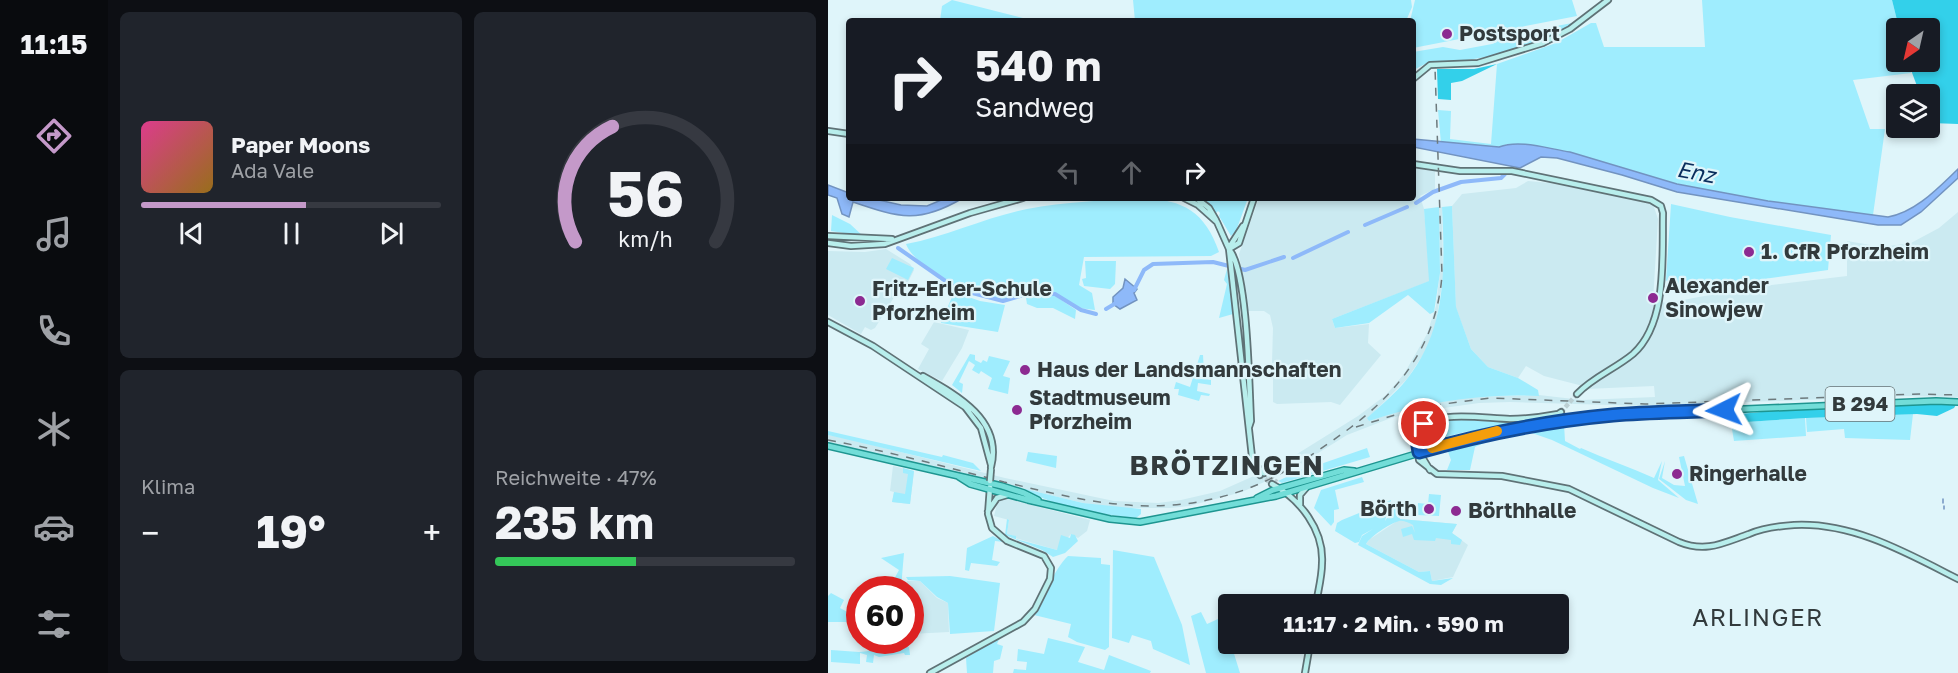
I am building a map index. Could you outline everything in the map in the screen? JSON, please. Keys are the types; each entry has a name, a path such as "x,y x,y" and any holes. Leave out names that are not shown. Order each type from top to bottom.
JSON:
{"main road":[{"path":"1416,77 1430,65 1478,63 1543,43 1580,23 1608,0"},
{"path":"828,131 846,134"},
{"path":"1416,164 1460,171 1512,171 1657,202 1663,213 1659,294 1655,320 1647,337 1635,352 1592,380 1579,392"},
{"path":"829,243 860,246 885,244 978,210 1012,201"},
{"path":"1189,201 1217,222"},
{"path":"1200,201 1209,208 1217,222 1233,259 1246,420 1249,427 1254,469 1262,474"},
{"path":"1229,249 1239,243 1253,201"},
{"path":"828,236 895,239"},
{"path":"828,322 918,374 972,414 984,435 991,467 989,523 997,535 1013,544 1038,552 1049,563 1051,573 1048,584 1039,603 1026,619 930,673"},
{"name":"B 294","path":"990,485 1009,495 1095,516 1134,522 1287,493 1354,471 1497,431 1615,415 1936,401 1958,402"},
{"path":"1561,411 1557,414 1524,419 1470,417 1436,419 1424,424 1418,431 1416,440 1419,452 1430,470 1446,476 1502,476 1569,489 1694,547 1720,546 1751,533 1786,526 1821,526 1866,536 1958,579"},
{"name":"B 294","path":"828,447 959,477 970,484 990,485 1024,493 1043,503"},
{"name":"B 294","path":"1255,498 1344,470 1354,471"},
{"path":"1274,483 1300,506 1314,526 1322,563 1317,594"},
{"path":"1300,506 1300,495 1306,488"},
{"path":"988,511 997,498 1009,495"},
{"path":"1305,673 1308,654"}],"shaded area":[{"path":"952,0 1023,18 940,18 942,6"},
{"path":"1133,0 1411,0 1412,7 1407,18 1135,18"},
{"name":"Postsport","path":"1415,0 1572,0 1577,16 1416,47 1416,18 1411,18"},
{"path":"1702,0 1892,0 1896,18 1886,18 1886,72 1911,73 1853,80 1870,129 1885,129 1873,215 1768,201 1677,184 1570,152 1508,144 1499,147 1441,143 1438,110 1451,111 1450,139 1491,144 1497,64 1556,43 1591,23 1596,23 1604,47 1705,47"},
{"path":"1892,0 1958,0 1958,124 1940,123 1940,84 1916,84 1912,72 1940,72 1940,18 1896,18"},
{"path":"1572,23 1551,37 1523,48 1467,60 1432,62 1416,69 1416,52 1443,47 1460,50 1492,44 1500,37"},
{"path":"1497,64 1462,81 1451,83 1451,100 1438,99 1437,69 1474,69"},
{"path":"1416,139 1499,147 1516,144 1534,145 1570,152 1677,184 1768,201 1888,217 1917,205 1958,169 1958,178 1921,212 1901,225 1878,225 1677,192 1557,158 1541,157 1520,168 1416,148"},
{"path":"1416,168 1435,171 1435,189 1420,196 1424,209 1430,281 1332,319 1335,328 1369,324 1368,343 1381,355 1340,405 1331,402 1277,404 1273,402 1273,378 1277,363 1272,363 1273,328 1270,315 1264,311 1248,311 1239,254 1258,201 1416,201"},
{"path":"1528,181 1550,183 1653,204 1658,219 1653,301 1667,303 1747,288 1847,276 1847,241 1882,247 1911,243 1939,228 1958,212 1958,397 1906,396 1647,406 1510,402 1479,403 1429,410 1429,408 1391,418 1347,435 1291,470 1242,492 1189,506 1170,508 1123,508 1083,503 828,442 828,435 844,438 1005,478 1114,501 1158,503 1220,491 1281,464 1358,416 1386,395 1404,374 1427,334 1436,306 1440,273 1439,207 1442,207 1443,279 1434,333 1427,349 1407,379 1368,418 1369,421 1414,406 1470,397 1539,395 1582,400 1655,397 1654,386 1586,389 1544,376 1526,366 1518,378 1488,367 1471,349 1456,308 1452,206 1462,194 1516,188"},
{"path":"828,185 846,192 846,201 883,201 901,205 927,206 939,201 957,201 934,212 909,216 884,212 853,202 849,217 842,214 837,198 828,195"},
{"path":"1166,201 1181,205 1200,218 1219,252 1211,256 1084,257 1079,285 1092,293 1095,310 1079,308 1055,293 1022,290 1021,294 1003,299 978,295 948,281 921,263 906,244 1027,209 1070,203"},
{"path":"1203,201 1247,201 1236,231 1231,236 1219,216 1220,213 1218,211 1216,213"},
{"name":"1. CfR Pforzheim","path":"1671,204 1831,235 1828,270 1713,286 1670,286 1666,280"},
{"path":"1452,206 1456,307 1471,349 1488,367 1518,378 1538,390 1539,396 1495,396 1453,400 1369,421 1367,418 1407,379 1430,340 1441,297 1443,275 1442,207"},
{"path":"1439,207 1440,273 1434,312 1430,314 1408,295 1369,323 1335,328 1332,319 1429,281 1424,209"},
{"path":"832,215 850,224 863,236 831,231"},
{"name":"Fritz-Erler-Schule Pforzheim","path":"886,249 910,264 914,270 907,284 901,286 875,328 871,330 865,327 861,334 828,315 828,251 865,252"},
{"path":"892,258 914,268 908,280 886,269"},
{"path":"1085,261 1116,261 1115,284 1110,289 1084,286 1082,279 1086,278"},
{"path":"1227,269 1233,314 1219,318 1227,284 1224,280"},
{"path":"1125,279 1137,289 1134,293 1137,300 1120,309 1113,304 1113,297 1123,288"},
{"path":"954,292 980,301 1005,305 998,332 941,323"},
{"path":"1034,294 1054,295 1076,310 1075,319 1053,308 1037,308 1027,304 1026,298"},
{"path":"934,322 969,330 962,348 942,381 918,369 929,349 921,344"},
{"path":"970,354 975,355 975,360 981,363 983,360 987,362 989,356 1010,361 1003,376 1010,378 1008,394 988,389 992,378 981,371 979,374 972,370 975,365 969,361 959,382 963,384 962,393 952,385"},
{"path":"1200,355 1203,355 1204,373 1199,372 1198,378 1211,380 1211,385 1198,383 1197,391 1210,394 1209,396 1201,395 1199,401 1178,395 1179,389 1174,389 1176,382 1190,387"},
{"path":"1957,403 1954,408 1937,416 1917,414 1731,423 1718,416 1795,409"},
{"path":"1913,414 1910,440 1845,438 1844,429 1807,432 1806,418"},
{"path":"1805,418 1806,436 1734,441 1731,423"},
{"path":"1468,419 1527,422 1465,432 1429,441 1421,437 1428,426 1434,423"},
{"path":"1564,424 1565,441 1654,478 1662,461 1658,480 1679,498 1552,440 1523,430"},
{"path":"828,431 942,457 943,455 973,463 981,471 828,435"},
{"path":"1503,435 1475,447 1470,470 1447,470 1451,460 1447,449"},
{"path":"1367,448 1370,457 1282,483 1278,481 1301,470 1310,462 1312,467"},
{"path":"1028,452 1057,456 1056,468 1026,461"},
{"path":"1684,456 1698,504 1686,500 1659,479 1665,461 1662,478 1674,485 1685,486 1679,457"},
{"path":"893,466 914,471 910,504 892,502 894,492 890,491"},
{"path":"903,468 914,471 910,504 892,502 894,492 905,494 908,474 903,473"},
{"path":"1362,477 1364,482 1335,490 1339,509 1334,510 1334,522 1331,526 1314,508 1321,490"},
{"path":"1025,489 1083,503 1141,509 1141,514 1136,518 1078,509 1050,501"},
{"name":"Börth","path":"1429,494 1441,495 1439,516 1417,515 1418,503 1428,504"},
{"path":"1004,498 1090,520 1087,531 1078,538 1071,534 1057,550 1015,538 1007,534 1009,520 994,516 998,500"},
{"path":"1391,500 1385,521 1398,501 1400,519 1457,524 1452,533 1462,540 1460,545 1451,544 1451,540 1436,538 1435,541 1414,540 1412,534 1403,537 1401,529 1412,526 1415,533 1413,525 1401,521 1390,525 1366,544 1419,572 1430,571 1432,581 1453,578 1441,585 1430,584 1358,545 1362,536 1373,529 1362,535 1359,542 1355,543 1335,531 1337,523 1342,520"},
{"path":"1007,519 1009,520 1007,534 1016,536 1016,539 1057,550 1061,535 1070,538 1071,534 1075,535 1078,541 1065,553 1053,557 1005,535"},
{"path":"1400,519 1457,524 1452,533 1468,545 1453,577 1432,581 1430,571 1419,572 1366,544"},
{"path":"993,536 1004,542 995,541 992,560 1000,562 997,566 971,563 969,571 965,570 967,548"},
{"path":"1113,550 1154,557 1182,625 1190,665 1153,649 1151,641 1132,635 1129,643 1112,638"},
{"path":"904,553 902,576 896,576 899,570 881,558"},
{"path":"1068,556 1101,558 1101,564 1110,565 1109,647 1105,650 1068,637 1071,624 1034,615 1054,575"},
{"path":"950,576 1000,583 994,631 950,634 948,603 937,597 924,585 924,577"},
{"path":"924,585 937,598 948,603 949,632 924,633"},
{"path":"831,593 844,600 840,608 846,611 846,622 828,622 828,596"},
{"path":"1201,612 1207,624 1218,619 1218,654 1234,654 1240,673 1206,673 1191,616"},
{"path":"1000,637 997,644 1003,646 1000,659 994,661 993,673 967,673 966,658"},
{"path":"1048,638 1085,647 1078,662 1104,670 1109,655 1151,671 1150,673 1013,673 1014,669 1026,670 1027,662 1017,661 1018,649 1044,654"},
{"path":"831,650 846,651 846,654 860,654 860,664 831,662"},
{"path":"864,654 898,654 879,657 874,655 873,663 866,662 867,655"}],"waterway":[{"path":"1416,203 1433,192 1461,182 1501,178 1505,174"},
{"path":"1365,225 1407,207"},
{"path":"1293,258 1348,232"},
{"path":"898,248 957,289 1003,301 1030,293 1055,294 1081,310 1096,314"},
{"path":"1134,290 1144,270 1153,264 1213,262 1245,270 1284,257"},
{"path":"1106,309 1116,303"}],"tunnel":[{"path":"1561,412 1577,394"},
{"path":"1264,473 1277,482"},
{"path":"1260,475 1272,484"}],"railway":[{"path":"828,440 1066,496 1124,505 1153,506 1212,499 1244,490 1299,463 1350,428 1386,397 1414,362 1433,321 1442,275 1435,68"},
{"path":"1356,427 1421,407 1490,398 1645,404 1920,394 1958,395"}],"slow traffic":[{"path":"1432,448 1497,431"}],"place":[{"name":"Postsport","path":"1447,34"},
{"name":"1. CfR Pforzheim","path":"1749,252"},
{"name":"Alexander Sinowjew","path":"1653,298"},
{"name":"Fritz-Erler-Schule Pforzheim","path":"860,301"},
{"name":"Haus der Landsmannschaften","path":"1025,370"},
{"name":"Stadtmuseum Pforzheim","path":"1017,410"},
{"name":"Ringerhalle","path":"1677,474"},
{"name":"Börth","path":"1429,509"},
{"name":"Börthhalle","path":"1456,511"}],"district":[{"name":"BRÖTZINGEN","path":"1227,466"},
{"name":"ARLINGER","path":"1758,618"}],"route":[{"path":"1424,424 1416,434 1419,452 1497,431 1565,420 1615,415 1724,410"}],"water label":[{"name":"Enz","path":"1696,172"}]}
